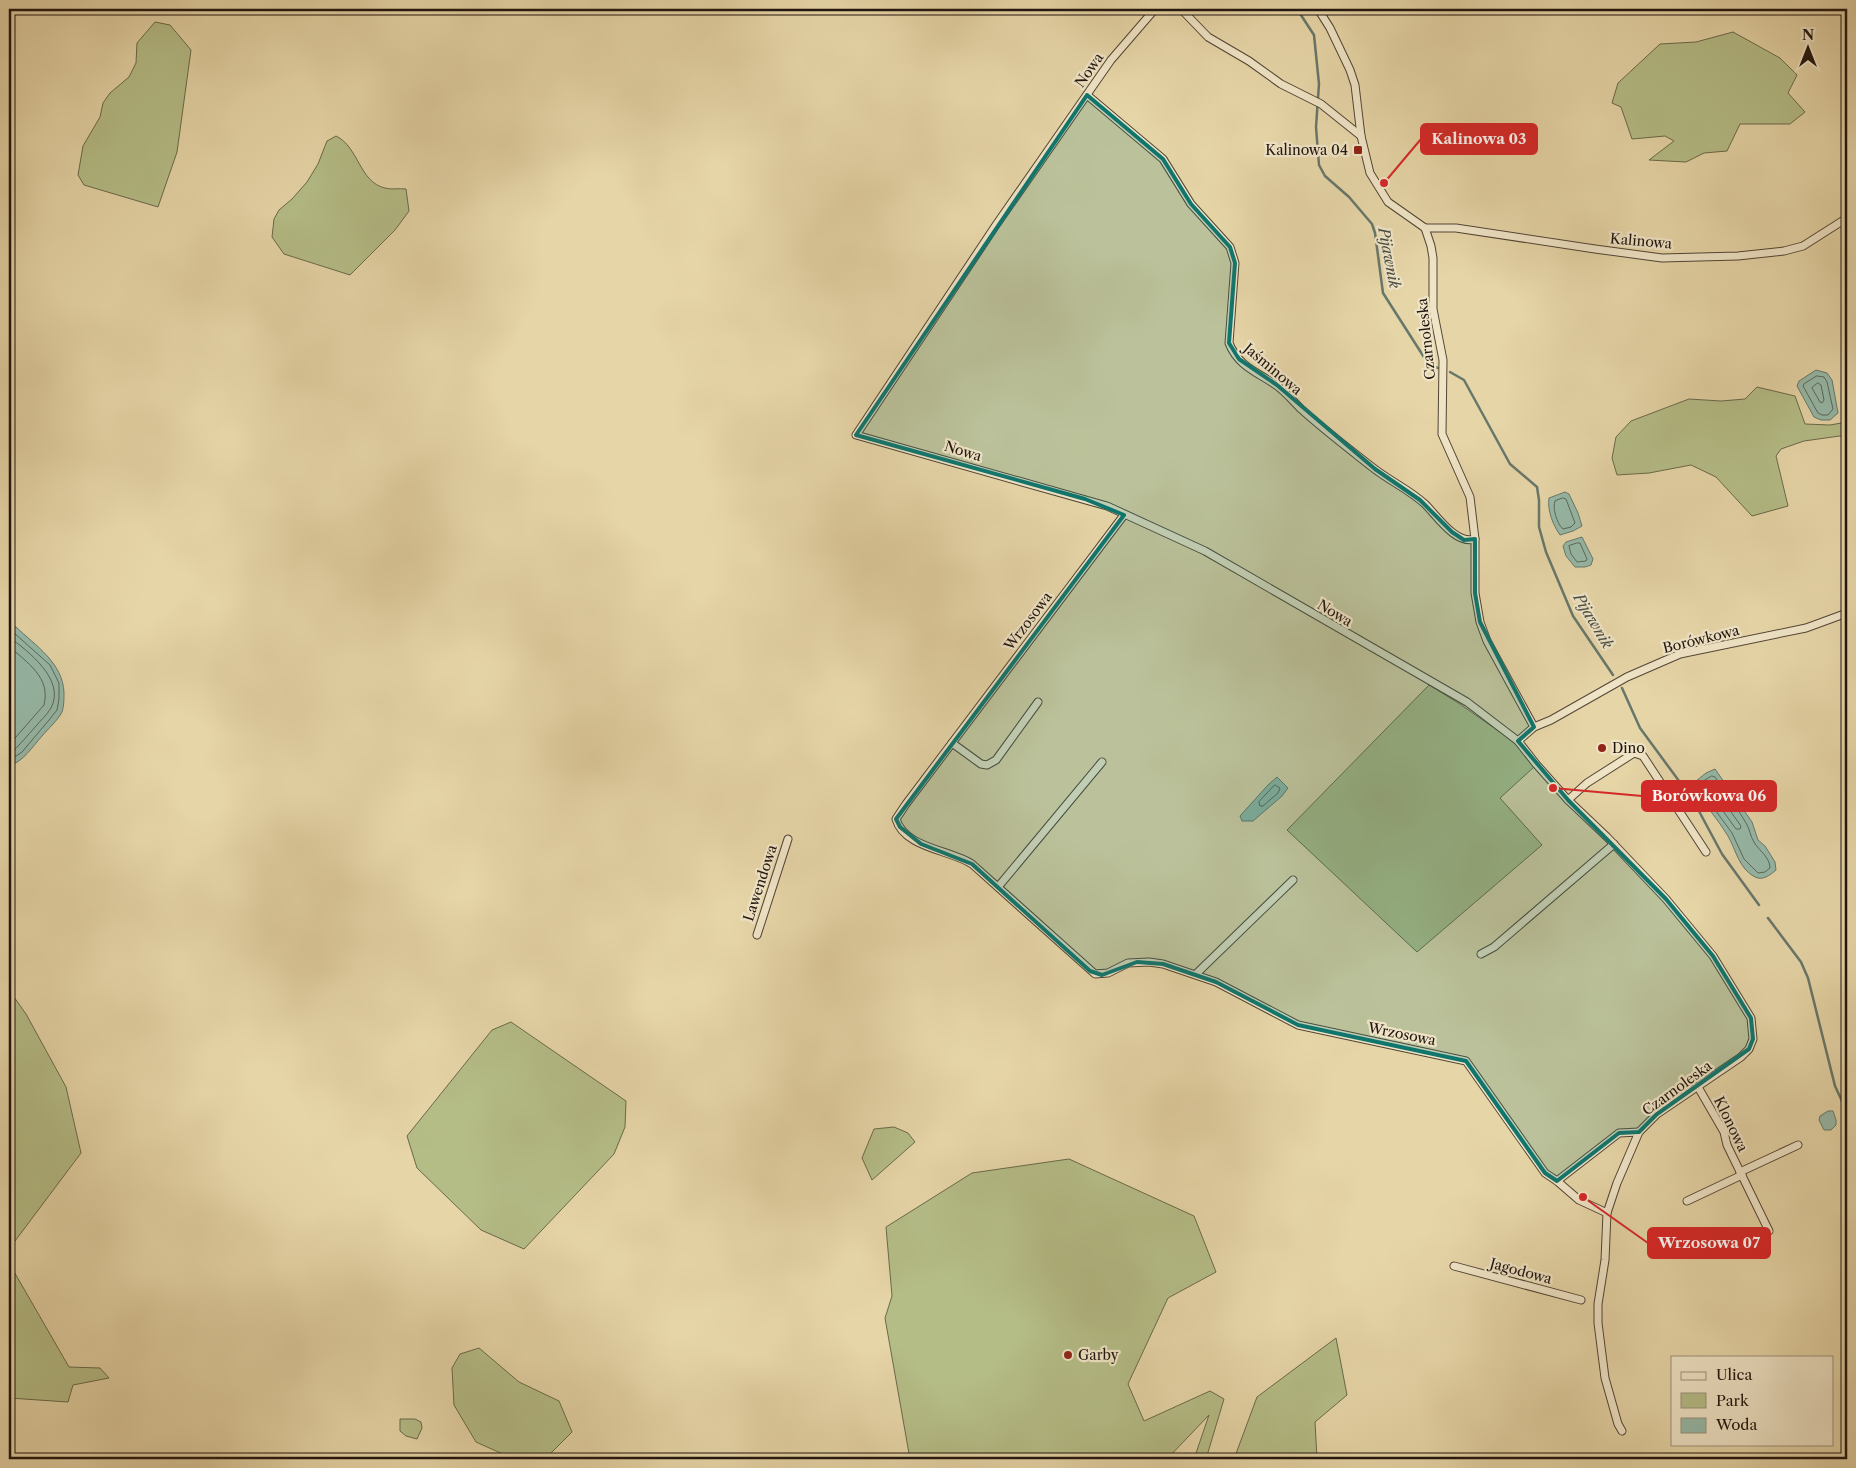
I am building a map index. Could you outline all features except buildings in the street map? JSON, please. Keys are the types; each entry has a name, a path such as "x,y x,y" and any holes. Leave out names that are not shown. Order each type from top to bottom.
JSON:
{"street":[{"name":"Nowa","path":"1155,9 1111,60 996,225 856,435 1085,499 1106,506 1205,551 1351,637 1442,687 1466,702 1518,741"},
{"path":"1181,9 1208,37 1249,61 1281,84 1321,104 1360,136"},
{"path":"1318,9 1334,37 1355,85 1360,136 1370,173 1388,202 1425,228"},
{"name":"Jaśminowa","path":"1087,95 1163,159 1191,204 1230,247 1235,263 1229,342 1232,351 1252,371 1277,385 1302,409 1375,469 1420,500 1452,532 1464,540 1470,541 1475,539"},
{"name":"Kalinowa","path":"1425,228 1456,228 1662,258 1738,256 1784,251 1803,246 1847,218"},
{"name":"Czarnoleska","path":"1425,228 1433,258 1432,309 1443,360 1442,434 1470,497 1475,539 1475,593 1480,622 1487,641 1534,727"},
{"name":"Wrzosowa","path":"1124,515 906,804 896,819 897,823 921,844 934,850 963,858 1095,974 1108,973 1128,963 1148,962 1196,974 1237,992 1298,1025 1466,1061 1545,1173 1578,1200 1607,1213"},
{"name":"Borówkowa","path":"1518,741 1534,727 1551,720 1627,677 1680,654 1806,628 1847,613"},
{"path":"952,743 981,764 987,765 996,760 1038,702"},
{"name":"Czarnoleska","path":"1518,741 1568,800 1614,844 1666,899 1713,956 1751,1018 1753,1039 1749,1049 1741,1057 1657,1114 1639,1132 1617,1183 1607,1213 1605,1260 1598,1304 1598,1323 1605,1378 1622,1431"},
{"path":"1568,800 1587,783 1634,753 1643,756 1706,852"},
{"path":"998,887 1102,762"},
{"name":"Lawendowa","path":"757,935 788,839"},
{"path":"1481,954 1494,947 1614,844"},
{"path":"1196,974 1293,880"},
{"name":"Klonowa","path":"1698,1087 1724,1132 1727,1145 1769,1232"},
{"path":"1557,1181 1619,1133 1639,1132"},
{"name":"Klonowa","path":"1687,1201 1798,1145"},
{"name":"Jagodowa","path":"1454,1266 1581,1300"}],"highlighted area":[{"path":"1087,95 1163,159 1191,204 1230,247 1235,263 1229,343 1239,359 1277,385 1375,469 1420,500 1452,532 1464,540 1475,539 1475,593 1480,622 1534,727 1518,741 1568,800 1666,899 1713,956 1751,1018 1753,1039 1749,1049 1657,1114 1639,1132 1619,1133 1557,1181 1545,1173 1466,1061 1298,1025 1216,982 1163,964 1137,962 1102,975 1090,971 972,864 921,844 900,827 896,819 1124,515 1085,499 856,435"}],"green space":[{"path":"155,22 170,25 191,50 177,152 158,207 84,185 78,175 83,146 100,117 103,103 110,93 129,77 136,63 137,43"},
{"path":"1733,32 1780,58 1797,75 1788,93 1805,112 1790,124 1740,124 1727,151 1704,153 1686,162 1649,160 1674,141 1665,136 1632,139 1621,107 1612,103 1618,83 1660,44 1696,42"},
{"path":"336,136 350,148 364,172 376,184 387,189 406,189 409,211 395,230 350,275 284,254 272,237 274,219 279,210 307,182 318,164 327,141"},
{"path":"1757,387 1795,396 1805,424 1830,425 1847,422 1847,435 1804,441 1781,449 1776,456 1788,506 1752,516 1716,477 1691,465 1649,473 1617,475 1612,458 1616,437 1631,421 1689,399 1721,401 1745,399"},
{"path":"1429,685 1514,742 1534,767 1500,798 1542,845 1417,952 1287,830"},
{"path":"9,990 26,1014 66,1087 81,1153 9,1249"},
{"path":"511,1022 626,1101 625,1127 614,1154 524,1249 481,1230 417,1168 407,1136 492,1030"},
{"path":"894,1127 908,1133 915,1142 872,1180 862,1158 874,1129"},
{"path":"1069,1159 1194,1216 1216,1272 1168,1298 1128,1384 1144,1421 1210,1391 1224,1399 1206,1459 1194,1459 1209,1415 1167,1459 910,1459 885,1318 892,1296 886,1227 972,1173"},
{"path":"9,1263 69,1367 100,1368 109,1378 73,1385 68,1402 9,1398"},
{"path":"1336,1338 1347,1395 1315,1422 1317,1459 1234,1459 1257,1397"},
{"path":"479,1348 519,1382 559,1401 572,1432 549,1455 514,1459 476,1442 454,1405 452,1368 460,1354"},
{"path":"400,1419 415,1419 421,1422 422,1428 417,1439 406,1436 400,1431"}],"water":[{"path":"1816,370 1827,373 1832,380 1838,413 1830,420 1821,420 1814,417 1797,386 1799,381"},
{"path":"1565,492 1569,494 1582,526 1560,535 1551,517 1549,498"},
{"path":"1582,537 1593,559 1591,565 1575,567 1566,556 1563,546 1566,542"},
{"path":"9,625 16,627 40,648 54,664 62,682 64,702 63,710 58,718 23,757 9,766"},
{"path":"1715,769 1752,822 1758,840 1765,846 1775,862 1776,870 1766,877 1755,877 1745,869 1738,859 1724,829 1691,785 1706,773"},
{"path":"1277,777 1288,788 1282,796 1253,821 1242,821 1240,816"},
{"path":"1828,1111 1833,1111 1836,1125 1831,1130 1824,1130 1819,1120 1820,1116"}],"waterway":[{"name":"Pijawnik","path":"1297,9 1314,35 1319,84 1316,127 1319,165 1325,176 1349,197 1372,224 1375,233 1383,293 1429,365 1438,368"},
{"name":"Pijawnik","path":"1450,372 1464,380 1510,464 1537,487 1539,527 1546,552 1573,616 1613,675"},
{"name":"Pijawnik","path":"1622,688 1640,728 1693,800 1722,854 1759,905"},
{"name":"Pijawnik","path":"1768,918 1801,962 1808,978 1835,1086 1847,1112"}],"place":[{"name":"Kalinowa 04","path":"1358,150"},
{"name":"Kalinowa 03","path":"1384,183"},
{"name":"Dino","path":"1602,748"},
{"name":"Borówkowa 06","path":"1553,788"},
{"name":"Wrzosowa 07","path":"1583,1197"},
{"name":"Garby","path":"1068,1355"}]}
